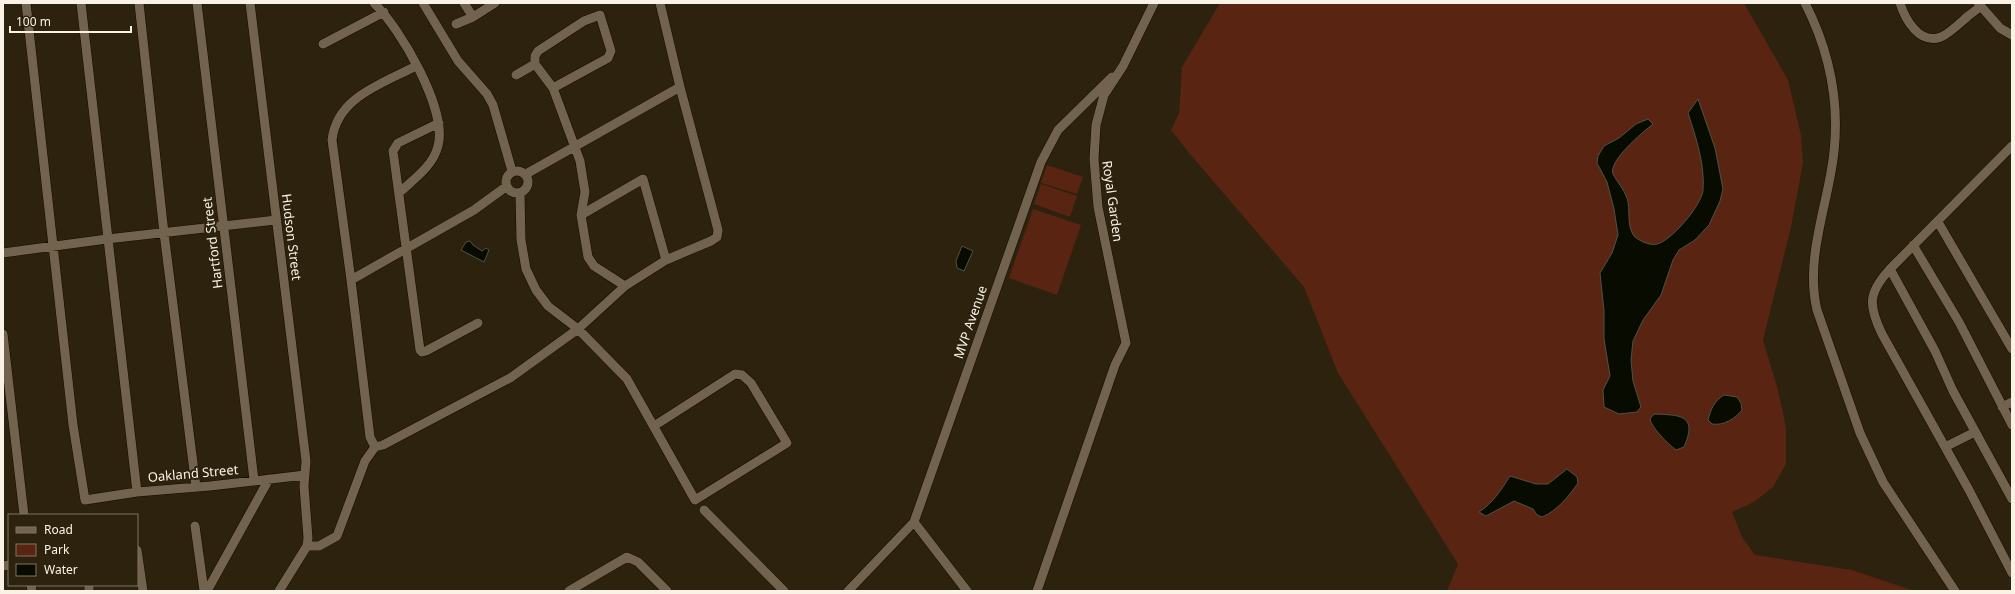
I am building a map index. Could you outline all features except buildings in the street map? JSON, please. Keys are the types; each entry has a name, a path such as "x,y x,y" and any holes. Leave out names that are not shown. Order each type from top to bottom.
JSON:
{"street":[{"path":"26,3 52,247"},
{"path":"81,3 136,492"},
{"path":"139,3 164,233 196,487"},
{"name":"Hartford Street","path":"197,3 222,227 254,480"},
{"name":"Hudson Street","path":"250,3 306,461 307,546"},
{"path":"374,3 384,12 416,66 431,94 439,123 439,143 436,153 422,172 400,192"},
{"path":"424,3 458,61 487,94 493,105 512,171"},
{"path":"464,3 473,17"},
{"path":"456,24 473,17 495,3"},
{"path":"279,591 307,546 319,546 337,536 365,461 375,447 383,445 510,378 578,329 625,286 666,260 717,237 718,230 680,87 660,3"},
{"name":"Royal Garden","path":"1037,591 1115,365 1126,343 1098,207 1094,159 1096,125 1104,95 1123,66 1154,3"},
{"path":"1805,3 1827,55 1834,93 1834,151 1814,257 1813,295 1816,310 1860,433 1883,482 1955,591"},
{"path":"1900,3 1904,15 1910,25 1918,34 1931,38 1941,37 1979,5 2000,28 2012,35"},
{"path":"323,44 384,12"},
{"path":"553,88 608,58 612,51 599,12 538,51 535,56 535,64 553,88 580,162 585,192 581,215 586,251 590,262 625,286"},
{"path":"516,75 535,64"},
{"path":"375,447 370,436 352,280 332,140 335,124 343,110 355,98 416,66"},
{"name":"MVP Avenue","path":"848,591 914,522 1041,162 1058,130 1123,66"},
{"path":"526,174 574,149 680,87"},
{"path":"439,123 403,140 394,146 393,158 400,192 420,350 422,352 426,351 478,323"},
{"path":"2012,146 1881,278 1873,293 1871,304 1873,315 2012,573"},
{"path":"512,171 521,171 526,174 528,185 520,193 521,240 526,270 536,290 548,306 578,329 627,379 695,500 787,443 751,383 742,375 735,374 654,426"},
{"path":"512,171 506,179 507,186 510,191 520,193"},
{"path":"581,215 643,179 666,260"},
{"path":"352,280 474,210 507,186"},
{"path":"3,253 107,239 276,220"},
{"path":"1938,222 2012,349"},
{"path":"1913,245 1958,322 2012,425"},
{"name":"Oakland Street","path":"52,247 73,425 85,500 136,492 305,475"},
{"path":"1890,269 1935,351 1953,391 2012,499"},
{"path":"3,334 24,514"},
{"path":"2002,407 2012,402"},
{"path":"1945,447 1975,432"},
{"path":"205,591 269,478"},
{"path":"704,510 784,591"},
{"path":"914,522 967,591"},
{"path":"195,526 205,591"},
{"path":"138,557 143,591"},
{"path":"569,591 627,557 638,562 667,591"}],"green space":[{"path":"1220,3 1744,3 1788,80 1801,135 1803,163 1791,227 1763,340 1778,390 1786,427 1786,464 1773,487 1754,502 1732,512 1742,537 1755,555 1852,570 1914,591 1447,591 1458,564 1338,373 1304,287 1171,130 1179,113 1182,67"},
{"path":"1047,165 1083,177 1077,194 1041,183"},
{"path":"1041,184 1077,196 1070,217 1034,204"},
{"path":"1033,209 1081,225 1057,295 1009,278"}],"water":[{"path":"1698,99 1715,148 1723,189 1720,201 1709,225 1695,240 1679,250 1673,260 1661,295 1643,320 1633,341 1631,360 1633,381 1641,407 1637,412 1619,414 1604,407 1603,390 1610,376 1604,339 1604,311 1600,273 1612,253 1618,235 1614,209 1607,182 1597,163 1598,156 1604,146 1619,138 1636,124 1648,119 1653,124 1627,147 1616,162 1613,168 1613,174 1627,198 1629,207 1629,222 1634,236 1648,244 1657,244 1663,241 1685,222 1701,197 1703,190 1703,171 1697,141 1688,113"},
{"path":"470,241 482,251 486,248 489,250 484,262 461,250 466,242"},
{"path":"962,246 973,251 964,271 957,268 956,261"},
{"path":"1724,395 1737,397 1741,403 1742,410 1736,416 1724,423 1712,424 1708,420 1712,409 1715,403"},
{"path":"1654,414 1679,416 1688,423 1688,436 1684,447 1676,450 1660,435 1650,419"},
{"path":"1567,469 1577,477 1578,483 1562,503 1553,511 1542,517 1537,515 1533,509 1514,501 1486,516 1479,512 1493,500 1510,476 1536,484 1548,484"}]}
